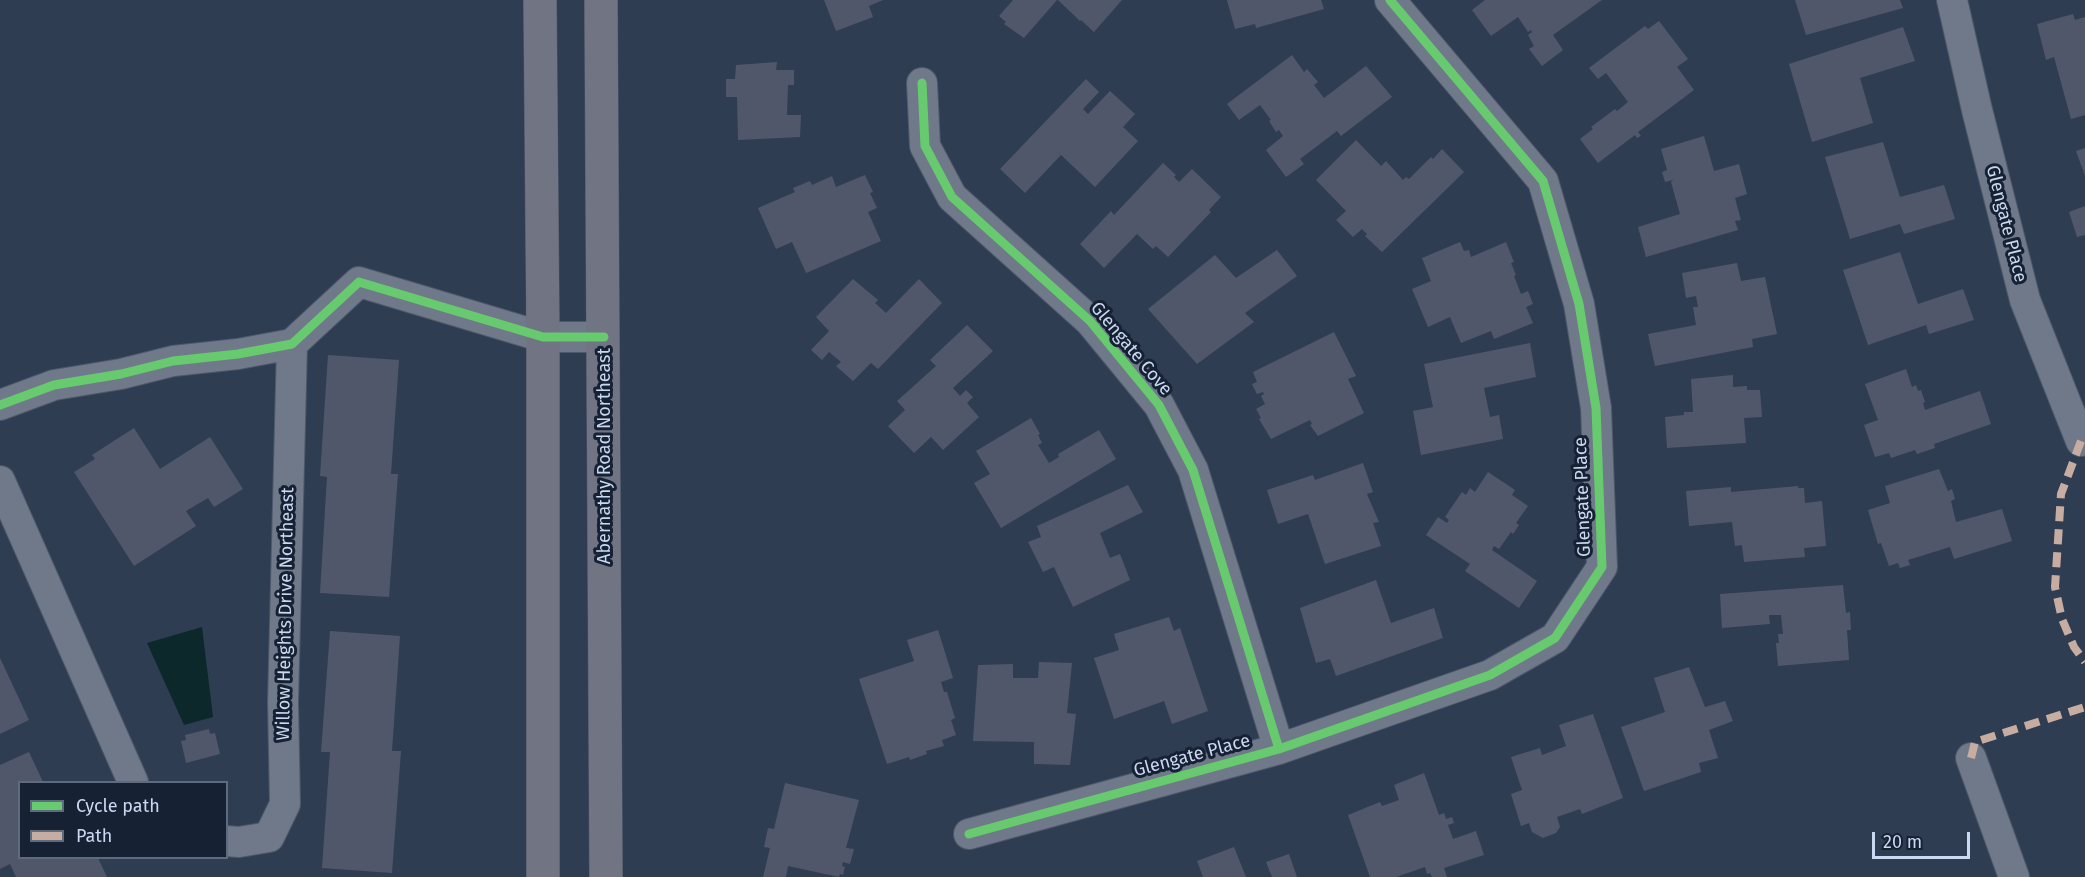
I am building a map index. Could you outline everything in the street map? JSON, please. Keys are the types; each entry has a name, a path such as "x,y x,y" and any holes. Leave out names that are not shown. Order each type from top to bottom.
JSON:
{"main road":[{"path":"540,0 543,337 543,877"},
{"name":"Abernathy Road Northeast","path":"601,0 606,877"}],"street":[{"name":"Glengate Place","path":"969,834 1279,749 1490,675 1555,638 1602,567 1596,408 1579,304 1543,181 1390,0"},
{"name":"Glengate Place","path":"1953,0 1977,110 2025,300 2081,441"},
{"name":"Glengate Cove","path":"922,83 925,146 952,197 1090,321 1163,414 1193,470 1279,749"},
{"path":"0,405 54,385 121,374 173,361 238,354 292,344 359,282 543,337 604,337"},
{"name":"Willow Heights Drive Northeast","path":"228,841 238,842 269,837 285,804 283,702 292,344"},
{"path":"0,481 132,781"},
{"path":"1971,758 2014,877"}],"shaded area":[{"path":"202,627 213,717 184,725 147,643"}],"building":[{"path":"824,0 883,0 869,6 873,17 836,31"},
{"path":"1013,0 1057,0 1024,38 1004,24 1006,22 999,16"},
{"path":"1058,0 1122,0 1094,32"},
{"path":"1227,0 1321,0 1324,9 1256,28 1255,24 1235,29"},
{"path":"1485,0 1602,0 1553,35 1563,50 1542,66 1529,49 1534,46 1528,35 1532,32 1531,30 1528,32 1518,17 1491,36 1472,10"},
{"path":"1795,0 1900,0 1903,8 1806,35"},
{"path":"2073,14 2075,20 2085,17 2085,115 2071,119 2054,57 2046,60 2037,24"},
{"path":"1659,21 1688,59 1677,67 1694,90 1638,132 1641,136 1637,138 1635,135 1598,163 1580,139 1593,129 1591,127 1628,102 1606,73 1598,79 1589,68 1645,26 1648,29"},
{"path":"1903,27 1915,61 1860,78 1873,123 1812,142 1789,64"},
{"path":"1292,55 1304,72 1307,69 1318,82 1314,85 1324,98 1366,66 1392,97 1341,136 1337,131 1300,159 1304,164 1286,177 1266,150 1283,136 1279,130 1276,132 1269,121 1271,120 1260,105 1239,120 1227,104"},
{"path":"777,62 776,70 794,70 794,85 788,85 787,115 801,115 800,137 738,140 737,97 726,97 726,79 735,79 736,65"},
{"path":"1086,79 1099,92 1083,109 1088,114 1110,91 1135,114 1123,127 1138,141 1095,187 1061,155 1025,193 1000,169"},
{"path":"1704,136 1714,171 1739,164 1747,194 1735,198 1741,220 1735,221 1738,230 1646,257 1638,227 1680,214 1671,182 1673,180 1665,182 1662,172 1667,170 1661,149"},
{"path":"1356,140 1381,166 1386,161 1403,180 1406,177 1409,179 1442,149 1464,172 1382,252 1365,236 1367,234 1362,229 1353,237 1336,220 1346,211 1316,180"},
{"path":"1883,142 1900,197 1944,185 1955,219 1904,234 1900,224 1850,239 1825,157"},
{"path":"2085,148 2085,176 2076,151"},
{"path":"1163,163 1176,175 1174,177 1179,182 1192,169 1221,197 1209,210 1211,212 1168,257 1156,246 1153,249 1137,234 1104,268 1080,244 1111,211 1114,215"},
{"path":"865,175 877,208 868,212 881,241 806,273 792,242 776,249 758,208 795,192 793,188 810,181 812,185 832,176 836,187"},
{"path":"2085,206 2085,235 2077,237 2069,212"},
{"path":"1460,242 1464,251 1469,250 1471,257 1506,242 1514,262 1511,263 1521,294 1528,291 1533,304 1526,307 1533,323 1494,339 1491,331 1461,343 1450,317 1428,327 1412,289 1431,281 1422,258"},
{"path":"1277,250 1297,276 1245,313 1254,322 1197,364 1148,309 1215,255 1236,278"},
{"path":"1900,252 1918,304 1963,289 1974,320 1929,334 1926,325 1868,345 1843,270"},
{"path":"1737,263 1741,281 1765,277 1777,334 1752,339 1753,347 1655,366 1648,334 1696,325 1693,307 1698,307 1696,296 1686,298 1682,273"},
{"path":"853,279 878,300 875,303 886,313 919,279 942,303 878,369 871,363 853,381 836,366 841,362 829,352 822,360 811,350 829,331 816,317"},
{"path":"967,325 993,351 953,388 960,396 966,390 973,397 967,403 979,417 943,450 931,437 914,453 888,426 905,410 897,401 936,366 930,360"},
{"path":"1334,332 1356,376 1348,379 1364,413 1318,436 1310,425 1312,424 1310,420 1271,439 1256,409 1265,404 1261,396 1263,392 1257,394 1252,384 1257,382 1253,372"},
{"path":"1530,343 1536,377 1484,388 1490,417 1499,415 1503,439 1421,455 1413,411 1433,407 1424,364"},
{"path":"328,355 399,360 391,474 398,474 389,597 320,593 327,477 320,476"},
{"path":"1906,369 1912,387 1916,385 1918,391 1921,390 1925,410 1980,391 1991,424 1934,444 1935,448 1917,454 1915,450 1891,458 1889,453 1875,457 1864,425 1878,420 1865,384"},
{"path":"1733,375 1733,387 1747,386 1747,390 1760,390 1762,417 1744,418 1746,443 1667,448 1665,417 1693,412 1691,379"},
{"path":"1031,418 1040,434 1038,435 1042,443 1038,445 1049,463 1059,457 1058,454 1099,430 1116,459 1001,528 974,483 990,474 976,451"},
{"path":"134,428 160,469 210,437 243,489 214,507 208,498 186,511 196,526 134,566 74,472 95,459 92,455"},
{"path":"1363,463 1373,492 1367,494 1379,522 1373,523 1381,546 1325,564 1308,514 1278,524 1267,490 1313,475 1315,480"},
{"path":"1939,469 1948,491 1952,489 1955,499 1951,501 1956,522 2002,509 2012,541 1954,559 1950,547 1908,560 1910,565 1900,568 1898,563 1889,566 1881,543 1878,544 1868,510 1890,503 1885,486"},
{"path":"1488,472 1515,490 1512,495 1528,506 1516,523 1519,525 1513,534 1511,532 1499,549 1494,546 1492,550 1537,581 1519,608 1465,571 1470,564 1426,535 1438,517 1447,523 1449,520 1445,517 1462,492 1466,495 1470,488 1475,492"},
{"path":"1128,485 1143,512 1100,533 1110,558 1120,554 1130,580 1073,607 1054,567 1043,572 1028,542 1041,537 1037,526"},
{"path":"1798,486 1798,488 1804,488 1805,503 1822,501 1826,546 1804,548 1805,557 1744,562 1742,545 1735,546 1732,522 1689,526 1686,491 1731,487 1731,492"},
{"path":"1376,580 1391,623 1434,608 1443,638 1336,676 1330,659 1316,663 1300,608"},
{"path":"1843,585 1846,613 1850,612 1851,630 1847,630 1849,660 1778,666 1776,643 1779,643 1778,634 1783,634 1781,615 1769,615 1770,624 1722,628 1720,594"},
{"path":"1169,617 1174,631 1180,628 1208,711 1172,724 1164,701 1114,719 1094,658 1119,650 1114,634"},
{"path":"938,630 953,678 941,682 944,692 947,692 955,718 951,720 956,735 942,740 944,746 926,751 927,754 887,764 859,679 914,661 907,640"},
{"path":"330,631 400,636 392,751 401,751 392,873 322,868 330,752 321,752"},
{"path":"0,658 29,720 0,734"},
{"path":"1039,662 1072,663 1067,713 1076,714 1070,765 1034,764 1034,742 973,741 978,665 1013,664 1013,678 1038,678"},
{"path":"1689,667 1705,707 1725,701 1733,721 1709,730 1718,758 1699,763 1701,772 1644,791 1621,727 1665,712 1654,678"},
{"path":"1593,714 1623,798 1582,814 1580,809 1557,817 1560,827 1556,833 1543,838 1532,832 1529,823 1521,826 1511,794 1522,790 1511,757 1540,748 1542,755 1566,746 1559,725"},
{"path":"209,729 210,734 215,733 220,754 186,763 181,741 186,740 185,735"},
{"path":"29,752 43,781 18,781 18,859 98,859 107,877 16,877 10,864 0,869 0,765"},
{"path":"1424,773 1439,815 1444,813 1446,819 1452,817 1454,823 1448,825 1453,839 1476,831 1484,855 1444,868 1447,877 1432,877 1430,873 1427,874 1425,867 1396,877 1370,877 1348,815 1380,802 1382,806 1399,800 1394,785"},
{"path":"785,783 859,800 846,848 854,849 850,864 843,862 842,866 845,867 843,875 840,874 839,877 788,866 786,877 763,877 770,848 764,847 768,828 774,829"},
{"path":"1234,847 1246,877 1203,877 1197,861"},
{"path":"1289,854 1297,877 1272,877 1266,862"}],"marked path":[{"path":"2081,441 2061,494 2055,587 2062,619 2074,647 2085,662"},
{"path":"1971,758 1975,742 2085,707"}],"cycle path":[{"path":"969,834 1279,749 1490,675 1555,638 1602,567 1596,408 1579,304 1543,181 1390,0"},
{"path":"922,83 925,146 952,197 1090,321 1159,405 1193,470 1279,749"},
{"path":"0,405 54,385 121,374 173,361 238,354 292,344 359,282 543,337 604,337"}]}
